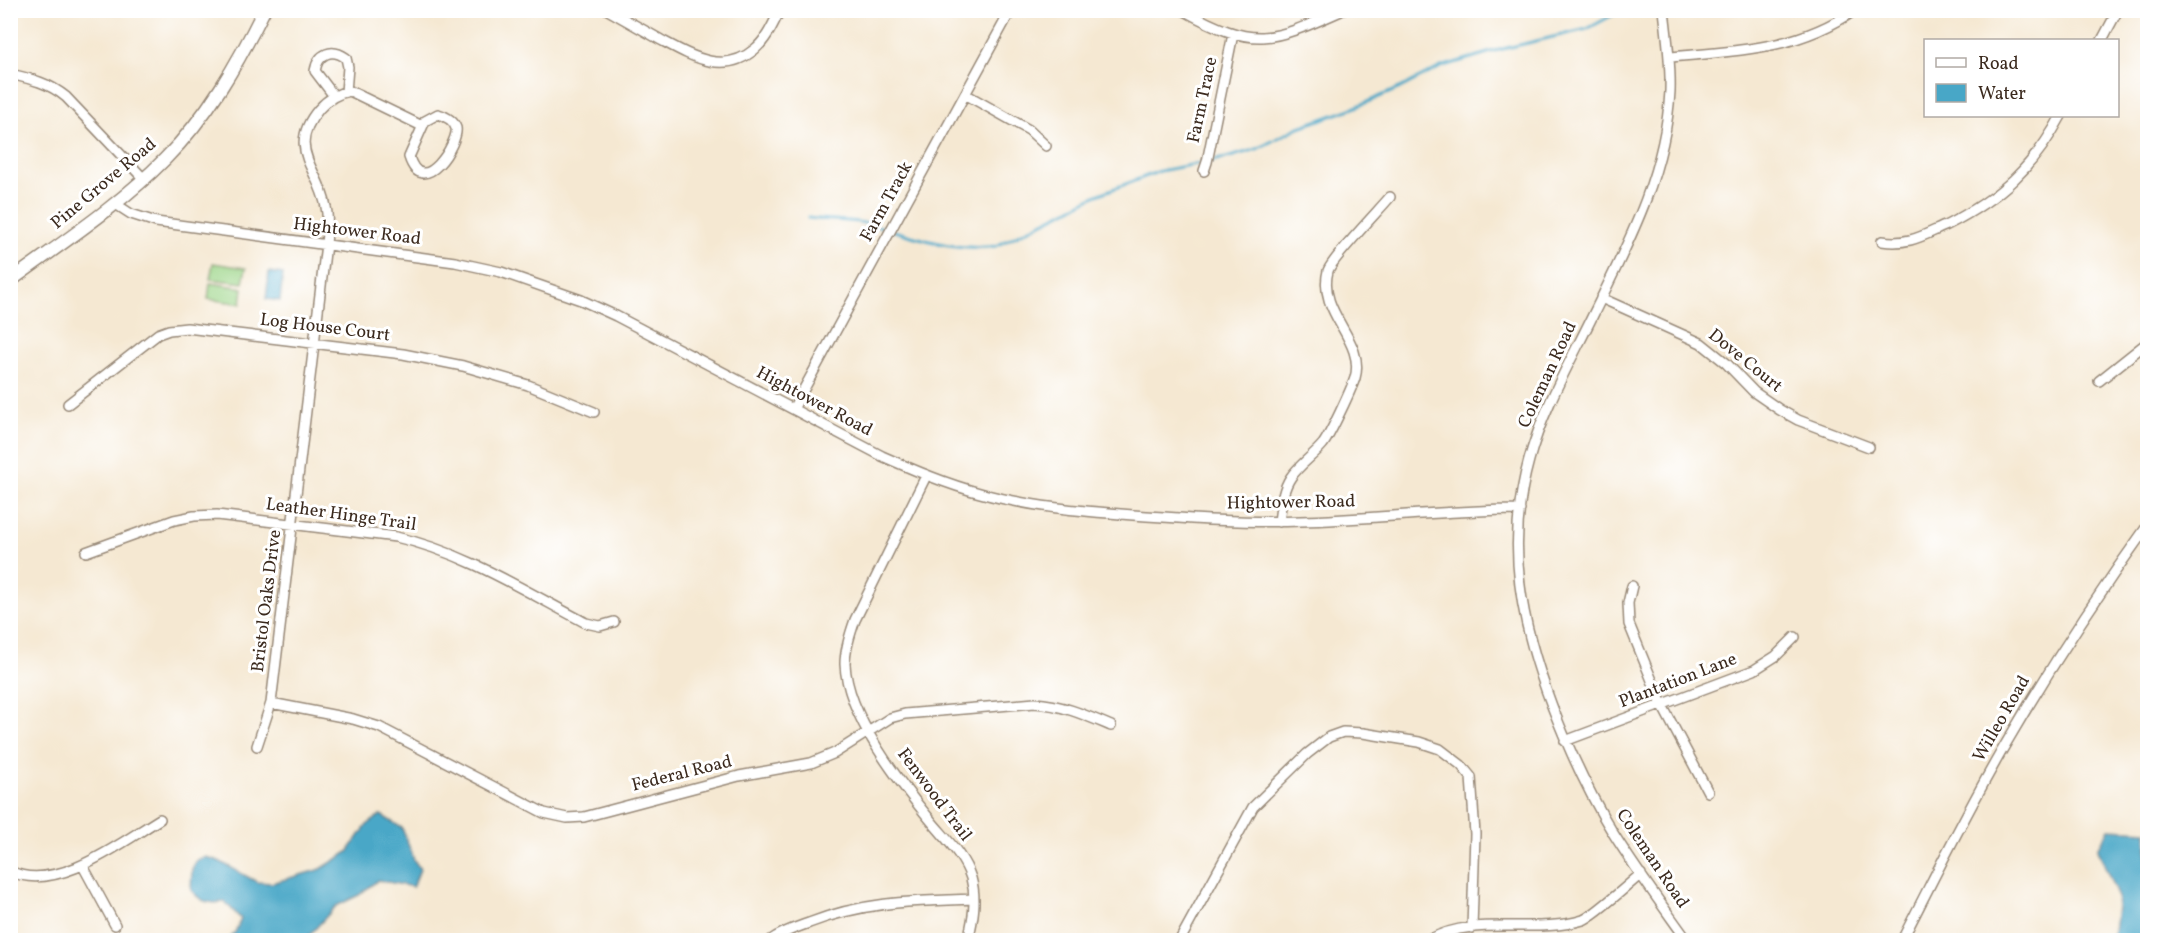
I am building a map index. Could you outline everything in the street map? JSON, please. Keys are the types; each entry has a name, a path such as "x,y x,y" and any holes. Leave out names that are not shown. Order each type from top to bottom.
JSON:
{"main road":[{"name":"Pine Grove Road","path":"10,281 114,203 166,158 203,114 238,60 264,10"}],"street":[{"path":"608,10 694,57 709,63 727,63 757,48 780,10"},
{"name":"Farm Track","path":"793,409 1011,10"},
{"path":"1183,10 1211,26 1248,37 1279,36 1293,32 1342,10"},
{"name":"Coleman Road","path":"1664,10 1670,57 1670,90 1667,123 1659,163 1638,219 1544,414 1529,459 1520,510 1518,564 1525,620 1538,668 1565,741 1588,790 1614,835 1687,940"},
{"path":"1670,57 1762,48 1790,42 1820,30 1856,10"},
{"path":"2103,39 2118,10"},
{"name":"Farm Trace","path":"1204,171 1233,34"},
{"path":"346,92 348,67 346,58 339,53 325,54 316,63 315,71 334,96 346,92 357,93 422,126"},
{"path":"10,74 39,80 66,97 143,178"},
{"path":"965,94 1029,130 1046,146"},
{"name":"Bristol Oaks Drive","path":"257,746 271,703 328,219 326,206 306,157 304,136 310,120 334,96"},
{"path":"438,114 446,116 456,128 455,135 440,165 433,171 418,170 411,164 409,156 422,126 425,121 438,114"},
{"path":"1882,242 1899,244 1914,240 1982,206 2019,175 2036,156 2060,117"},
{"path":"1279,522 1283,496 1290,478 1324,443 1355,379 1358,363 1354,349 1332,311 1327,291 1328,269 1390,197"},
{"name":"Hightower Road","path":"114,203 131,214 156,222 455,262 501,272 546,287 616,316 882,456 927,476 980,494 1035,506 1202,520 1279,522 1520,510"},
{"name":"Dove Court","path":"1601,298 1701,344 1726,363 1754,392 1798,420 1869,447"},
{"name":"Log House Court","path":"68,404 150,339 169,330 188,328 403,354 463,366 528,385 594,412"},
{"path":"2099,381 2148,342"},
{"name":"Fenwood Trail","path":"927,476 855,620 848,641 845,663 848,686 869,731 903,786 962,858 970,877 975,899 973,922 968,940"},
{"name":"Leather Hinge Trail","path":"86,552 174,520 194,516 217,515 396,537 423,543 456,556 586,623 600,626 614,622"},
{"name":"Willeo Road","path":"1902,940 2010,735 2067,644 2148,525"},
{"path":"1632,586 1628,603 1629,624 1662,705 1708,792"},
{"name":"Plantation Lane","path":"1565,741 1754,670 1776,656 1795,638"},
{"name":"Federal Road","path":"271,703 353,719 379,727 544,813 567,818 584,817 739,776 811,763 835,753 890,718 904,714 1035,703 1067,707 1111,726"},
{"path":"1180,940 1253,807 1307,754 1329,737 1343,732 1419,742 1440,749 1461,765 1471,777 1475,834 1472,928"},
{"path":"10,871 37,876 60,874 83,866 160,819"},
{"path":"83,866 116,925"},
{"path":"1429,940 1444,932 1472,928 1549,927 1586,919 1641,874"},
{"path":"771,940 789,930 855,907 890,902 975,899"}],"green space":[{"path":"213,263 246,268 243,283 210,279"},
{"path":"210,283 243,288 241,304 208,299"}],"water":[{"path":"269,272 283,274 280,301 266,299"},
{"path":"381,815 402,828 414,860 420,869 413,887 378,880 359,895 336,906 305,940 228,940 241,919 225,902 206,902 191,890 192,869 197,860 206,857 219,861 257,882 272,883 321,869 348,852 367,825"},
{"path":"2109,829 2147,831 2147,940 2113,940 2118,898 2098,849"}],"waterway":[{"path":"808,218 861,222 947,245 996,246 1097,195 1160,171 1226,158 1257,149 1299,127 1351,109 1441,67 1498,50 1587,29 1622,10"}]}
